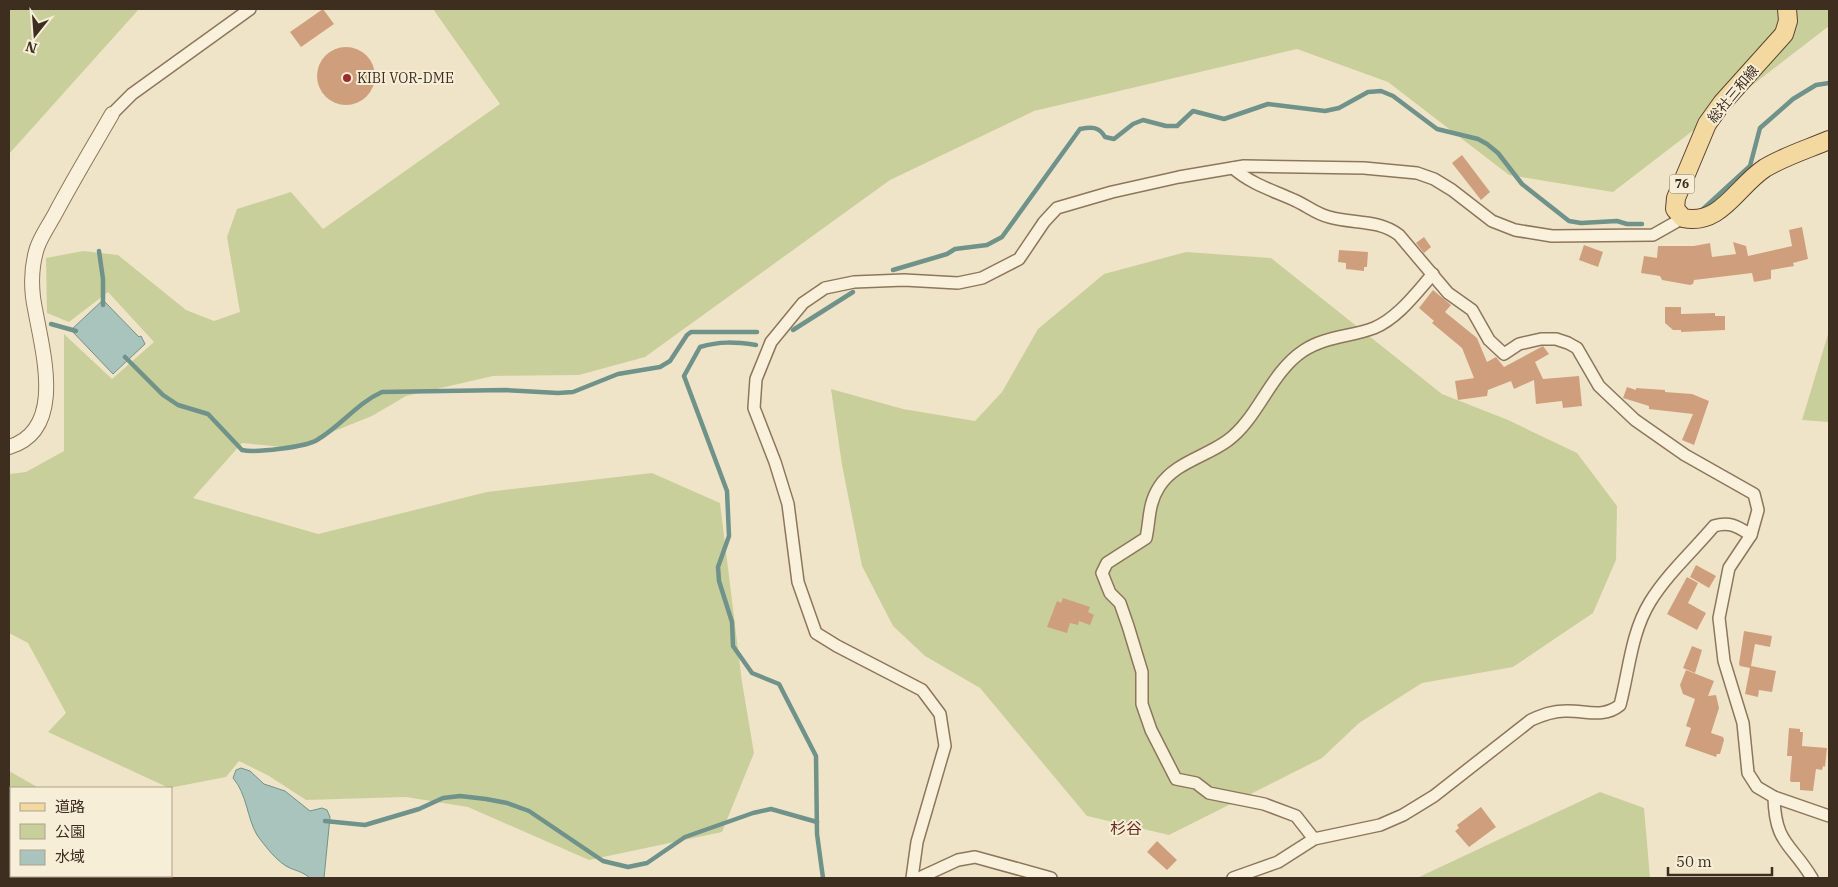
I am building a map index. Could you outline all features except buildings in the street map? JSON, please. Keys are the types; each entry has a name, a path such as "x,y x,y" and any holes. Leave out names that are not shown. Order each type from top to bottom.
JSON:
{"main road":[{"name":"総社三和線","path":"1682,218 1676,209 1676,198 1707,124 1722,103 1784,34 1788,22 1787,9"},
{"path":"1682,218 1694,220 1715,214 1763,169 1779,160 1829,140"}],"street":[{"path":"9,447 20,444 40,423 46,394 44,357 33,296 32,271 38,247 64,196 112,114 132,94 250,9"},
{"path":"912,878 917,842 945,746 940,714 922,690 837,646 816,633 798,582 788,504 776,462 754,408 756,379 771,342 803,303 825,288 854,282 904,280 958,283 982,278 1020,259 1044,222 1057,208 1112,192 1244,166 1364,168 1417,173 1434,179 1452,190 1492,221 1515,230 1552,236 1653,235 1682,218"},
{"path":"1233,168 1246,180 1296,200 1328,217 1379,224 1390,229 1399,235 1448,293 1472,310 1489,340 1504,354 1519,344 1541,339 1556,339 1578,348 1599,386 1635,420 1685,455 1754,494 1758,510 1751,535 1729,568 1719,618 1724,661 1743,723 1748,773 1757,787 1774,797 1829,816"},
{"path":"1314,839 1296,816 1264,804 1209,793 1196,783 1176,779 1151,730 1142,704 1142,672 1120,603 1110,593 1102,573 1107,562 1146,538 1150,523 1149,506 1159,486 1176,469 1228,440 1282,371 1302,352 1328,339 1374,328 1391,319 1432,274"},
{"path":"1233,878 1278,862 1314,839 1380,825 1403,815 1434,796 1531,720 1548,713 1566,711 1602,714 1612,712 1620,705 1626,670 1649,604 1669,576 1714,526 1724,523 1735,525 1751,535"},
{"path":"1774,797 1778,830 1785,845 1804,865 1812,878"},
{"path":"919,878 958,860 975,857 1051,878"}],"green space":[{"path":"9,9 139,9 9,154"},
{"path":"433,9 1829,9 1829,26 1613,192 1509,175 1388,82 1297,49 1034,111 890,180 645,357 579,375 493,376 406,396 372,416 292,448 242,443 193,498 318,534 487,492 652,473 720,503 742,682 754,753 722,832 589,860 468,807 406,797 306,800 269,776 239,761 226,777 167,787 48,732 66,713 28,643 9,633 9,474 26,472 64,451 64,334 112,379 154,342 108,292 69,322 47,313 46,258 83,251 118,255 186,310 214,321 240,312 227,237 237,209 291,192 323,229 500,104"},
{"path":"1186,252 1271,258 1442,394 1508,420 1577,453 1617,506 1616,560 1593,613 1513,667 1422,683 1359,723 1322,758 1169,835 1087,816 980,688 925,656 893,626 862,566 842,465 831,389 903,409 975,421 1002,392 1038,329 1104,274"},
{"path":"1829,331 1829,422 1802,420"},
{"path":"9,771 37,787 10,787 9,843"},
{"path":"1600,792 1644,808 1650,878 1417,878"}],"water":[{"path":"103,300 139,337 141,336 145,344 113,374 71,330"},
{"path":"241,768 250,771 264,784 285,791 310,811 322,808 327,810 330,817 324,878 310,878 286,866 274,856 260,839 238,784 233,778 236,770"}],"waterway":[{"path":"1702,210 1750,166 1760,128 1793,99 1816,85 1829,83"},
{"path":"893,270 947,254 955,249 987,245 1002,237 1080,129 1094,128 1103,133 1105,137 1114,139 1133,124 1143,120 1166,126 1177,126 1193,111 1224,119 1268,104 1325,111 1339,108 1368,92 1381,91 1393,96 1437,129 1478,139 1487,144 1498,153 1522,184 1569,221 1581,223 1617,221 1627,224 1642,224"},
{"path":"99,251 103,279 103,305"},
{"path":"793,330 853,292"},
{"path":"51,324 76,331"},
{"path":"125,357 163,395 178,405 208,414 242,450 258,451 311,443 334,428 365,402 382,392 505,390 573,392 618,374 660,367 670,361 691,332 757,332"},
{"path":"756,345 728,343 700,347 684,376 727,491 729,536 718,567 719,581 732,622 733,646 752,673 779,684 816,756 817,834 823,878"},
{"path":"325,821 365,825 419,809 443,798 460,796 486,799 507,803 529,811 603,861 628,867 647,863 685,837 753,813 771,809 817,822"}],"place":[{"name":"KIBI VOR-DME","path":"347,78"}],"district":[{"name":"杉谷","path":"1126,828"}]}
